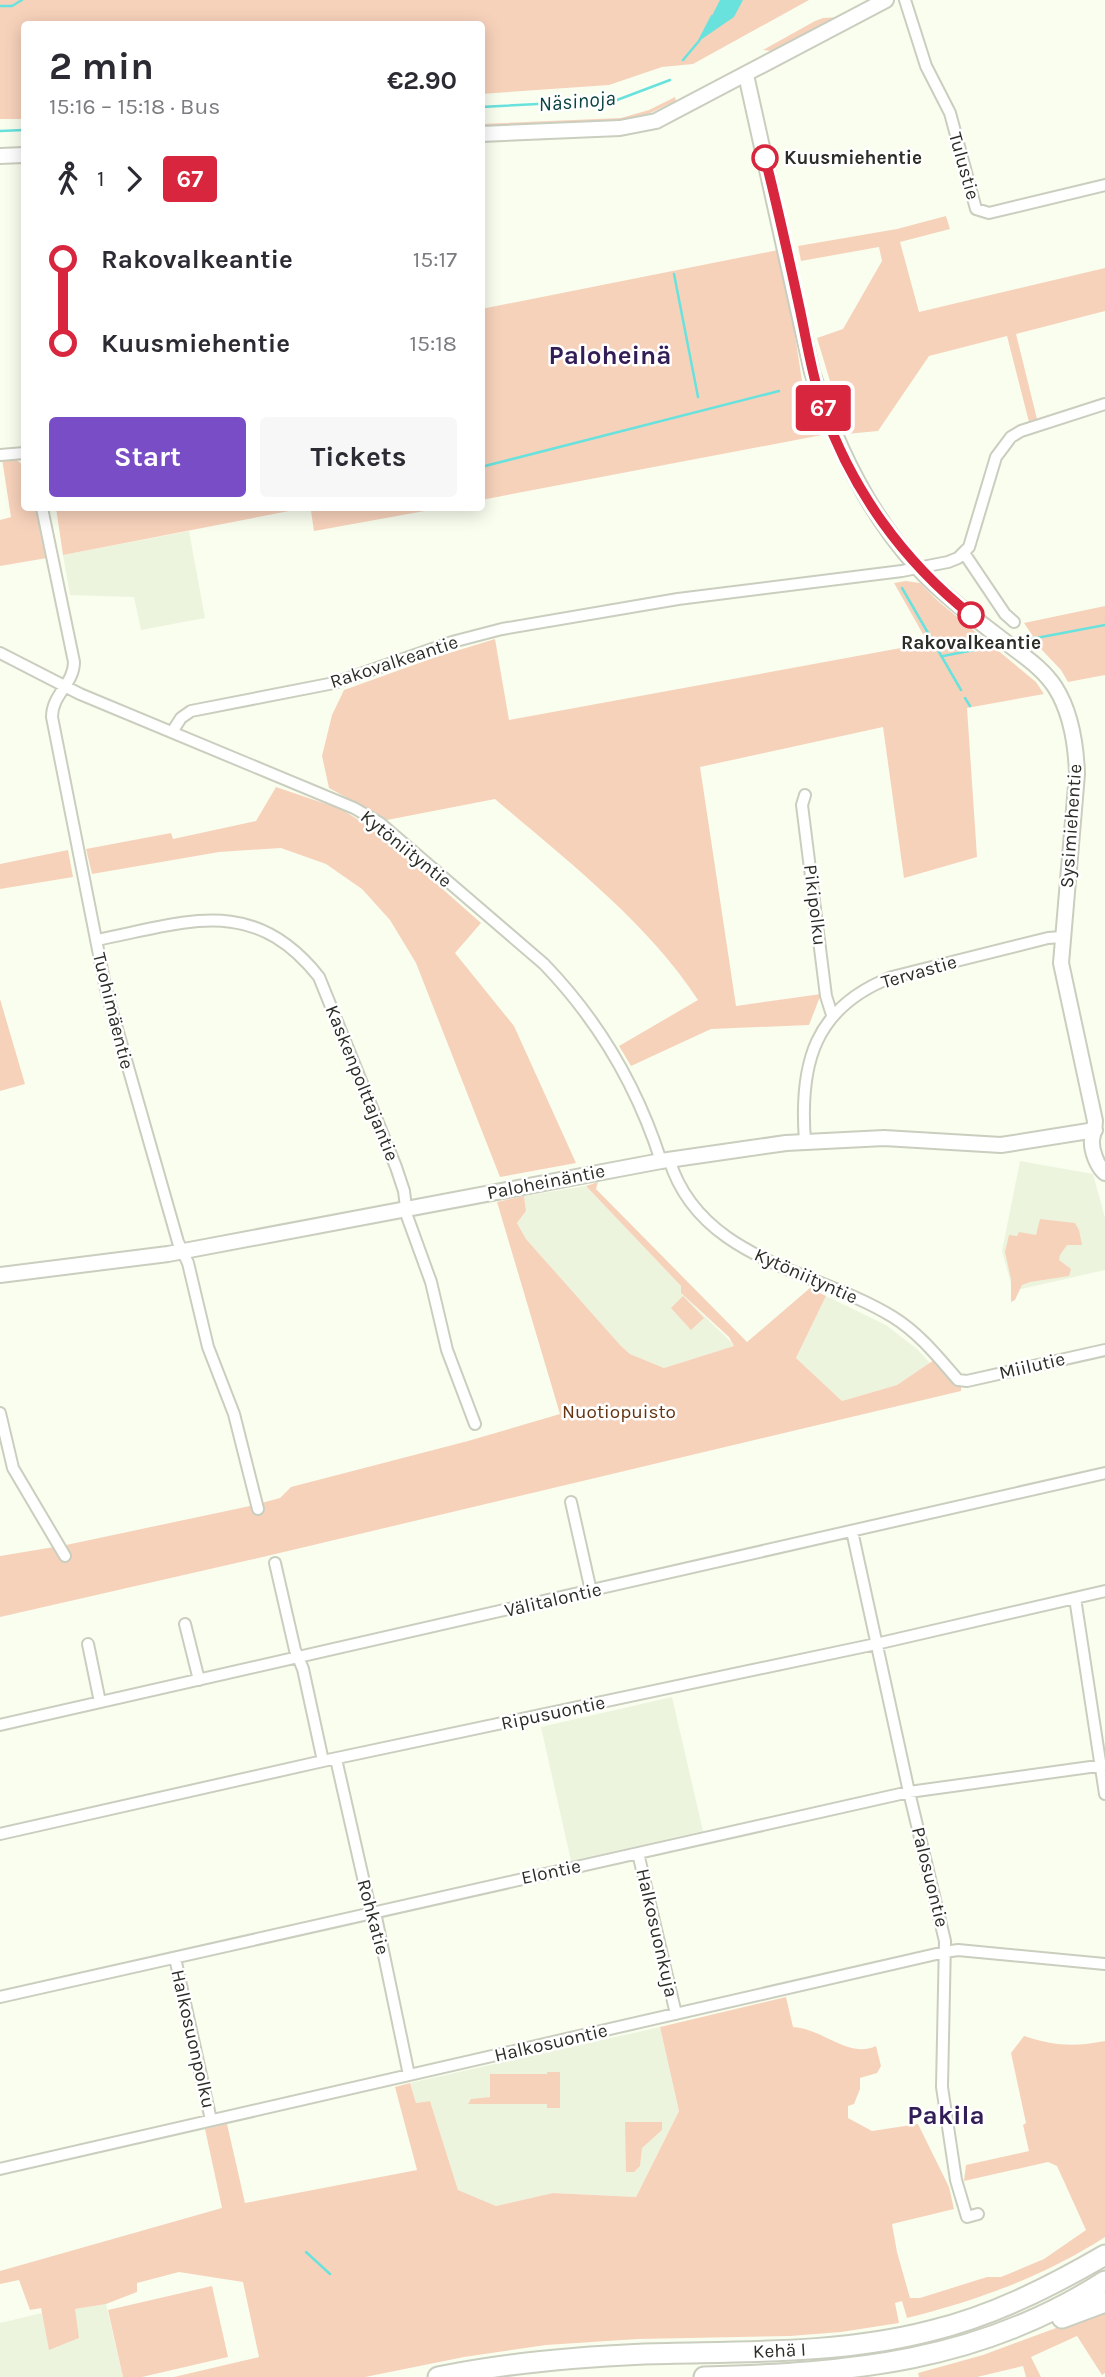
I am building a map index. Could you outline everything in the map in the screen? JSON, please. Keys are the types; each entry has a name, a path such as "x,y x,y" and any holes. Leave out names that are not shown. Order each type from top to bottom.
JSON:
{"highway":[{"name":"Kehä I","path":"438,2377 576,2358 808,2350 929,2332 1023,2299 1099,2257"},
{"name":"Kehä I","path":"704,2377 839,2371 934,2355 987,2339 1031,2321 1105,2281"},
{"path":"934,2355 988,2343 1105,2302"}],"street":[{"path":"485,134 620,128 645,124 684,108 886,0"},
{"name":"Tulustie","path":"905,0 926,66 950,113 976,209 989,213 1105,185"},
{"name":"Sysimiehentie","path":"746,75 812,372 843,454 871,506 918,569 1040,669 1055,687 1066,709 1076,749 1077,774 1062,937 1062,972 1105,1153"},
{"path":"0,156 21,155"},
{"path":"1014,622 1005,614 964,553 971,540 996,457 1005,443 1021,431 1105,404"},
{"path":"0,455 21,453"},
{"name":"Tuohimäentie","path":"43,511 74,662 74,670 53,704 52,717 96,940 118,1038 188,1263 208,1347 237,1425 258,1509"},
{"name":"Rakovalkeantie","path":"172,732 181,718 191,711 334,683 475,635 678,600 918,569 948,562 964,553"},
{"name":"Kytöniityntie","path":"0,653 65,686 368,815 544,964 567,989 610,1047 638,1098 676,1181 702,1215 728,1239 772,1264 862,1301 893,1317 930,1347 958,1380"},
{"name":"Pikipolku","path":"805,795 802,805 826,996 832,1015"},
{"name":"Kaskenpolttajantie","path":"96,940 192,920 234,921 266,931 301,954 319,977 396,1167 407,1216 431,1282 447,1350 475,1424"},
{"name":"Tervastie","path":"805,1141 808,1066 811,1054 832,1015 867,988 892,977 1048,938 1062,937"},
{"name":"Sysimiehentie","path":"1098,1123 1092,1141 1098,1167 1105,1173"},
{"name":"Paloheinäntie","path":"0,1275 182,1250 665,1160 805,1141 884,1138 1001,1145 1098,1123"},
{"name":"Miilutie","path":"958,1380 967,1381 1105,1350"},
{"path":"0,1413 13,1468 65,1556"},
{"name":"Välitalontie","path":"0,1725 1105,1473"},
{"path":"571,1502 591,1591"},
{"name":"Palosuontie","path":"852,1531 909,1792 945,1941 943,2097 956,2180 967,2217 978,2214"},
{"path":"275,1563 295,1650 303,1669 323,1761"},
{"name":"Ripusuontie","path":"0,1834 323,1761 876,1644 1105,1591"},
{"path":"1075,1598 1103,1765 1105,1794"},
{"path":"185,1624 199,1680"},
{"path":"88,1644 100,1702"},
{"name":"Rohkatie","path":"336,1759 372,1912 376,1917 409,2075"},
{"name":"Elontie","path":"0,1997 909,1792 1103,1765"},
{"name":"Halkosuonkuja","path":"638,1853 676,2014"},
{"name":"Halkosuontie","path":"0,2169 945,1952 958,1950 1105,1964"},
{"name":"Halkosuonpolku","path":"175,1958 211,2120"}],"shaded area":[{"path":"189,531 205,618 141,630 134,597 70,595 63,555"},
{"path":"1020,1161 1093,1174 1105,1218 1105,1270 1013,1291 1002,1251"},
{"path":"586,1186 681,1286 681,1293 735,1346 664,1368 630,1354 621,1346 526,1239 517,1223 526,1211 524,1196"},
{"path":"826,1296 886,1325 930,1363 897,1385 842,1401 796,1358"},
{"path":"672,1697 703,1831 571,1861 541,1727"},
{"path":"660,2027 679,2111 636,2197 553,2193 496,2206 458,2190 430,2101 416,2103 410,2083"},
{"path":"106,2304 123,2377 0,2377 0,2323 42,2313 50,2350 75,2309"}],"green space":[{"path":"0,0 809,0 693,64 662,67 609,85 485,94 485,21 21,21 21,119 0,119"},
{"path":"840,17 826,27 772,51 763,50 815,21"},
{"path":"675,97 676,101 648,114 649,119 644,120 485,129 485,124 621,118 649,110"},
{"path":"946,216 950,229 900,242 919,312 1105,268 1105,311 1016,334 1037,419 1029,422 1007,336 929,356 878,431 846,434 817,338 843,329 882,261 879,247 801,261 798,246 897,229"},
{"path":"778,250 802,381 822,435 485,499 485,308"},
{"path":"14,458 21,464 21,511 37,511 47,558 0,566 0,520 11,517 2,459"},
{"path":"56,511 289,511 63,555"},
{"path":"311,511 424,511 314,531"},
{"path":"894,583 920,583 1036,682 1044,694 967,708 977,857 904,878 883,727 700,767 736,1006 821,994 809,1025 711,1029 631,1066 619,1046 698,1000 654,944 604,893 495,799 387,820 329,788 322,756 332,715 344,690 433,658 495,639 509,720 928,643"},
{"path":"1105,606 1105,675 1068,682 1024,623"},
{"path":"276,787 341,809 378,832 481,923 455,953 514,1026 576,1163 500,1177 416,963 390,920 362,889 326,864 281,848 219,852 92,874 86,849 171,833 173,839 256,821"},
{"path":"68,850 73,877 0,889 0,864"},
{"path":"0,999 25,1084 0,1091"},
{"name":"Nuotiopuisto","path":"598,1182 596,1189 747,1342 810,1288 826,1296 796,1358 842,1401 897,1385 934,1360 952,1382 961,1387 961,1391 0,1617 0,1556 66,1545 250,1506 280,1498 291,1487 560,1414 497,1202 524,1196 526,1211 517,1223 526,1239 630,1354 664,1368 734,1346 729,1337 681,1293 681,1286 586,1186"},
{"path":"1040,1219 1075,1223 1082,1245 1067,1245 1060,1255 1059,1260 1071,1269 1069,1276 1022,1285 1015,1300 1011,1302 1011,1279 1005,1252 1009,1235 1017,1236 1019,1232 1036,1235"},
{"path":"683,1296 704,1318 691,1330 671,1308"},
{"path":"786,1997 793,2027 814,2032 855,2049 876,2046 881,2066 877,2073 860,2078 860,2089 854,2104 848,2106 848,2118 872,2131 918,2124 949,2187 954,2209 892,2224 910,2298 920,2298 987,2277 1001,2277 1044,2259 1086,2230 1057,2166 1048,2162 964,2181 966,2165 1029,2151 1023,2125 1026,2123 1011,2053 1024,2036 1064,2044 1105,2041 1105,2237 1058,2264 959,2304 907,2318 902,2301 895,2303 899,2323 790,2336 638,2339 546,2345 464,2357 365,2377 174,2377 259,2357 243,2282 179,2272 137,2283 137,2292 106,2304 75,2309 79,2338 49,2350 41,2308 30,2310 19,2280 0,2284 0,2271 222,2208 205,2129 227,2124 245,2203 417,2170 395,2087 410,2083 416,2103 430,2101 458,2190 496,2206 553,2193 636,2197 679,2111 660,2027"},
{"path":"560,2072 560,2108 547,2108 547,2104 468,2104 471,2099 490,2097 490,2074"},
{"path":"625,2122 662,2122 662,2130 642,2148 640,2166 634,2172 626,2172"},
{"path":"212,2286 228,2357 142,2377 123,2377 108,2310"},
{"path":"1105,2310 1105,2373 1102,2375 1077,2336 1031,2357 1041,2377 1026,2377 1023,2366 977,2377 919,2377 918,2373 983,2355"}],"water":[{"path":"720,0 743,0 734,17 699,41"}],"waterway":[{"path":"0,6 12,6 22,0"},
{"name":"Näsinoja","path":"683,60 699,41 712,16"},
{"name":"Näsinoja","path":"485,107 617,100 670,80"},
{"name":"Näsinoja","path":"0,131 21,130"},
{"path":"674,274 698,397"},
{"path":"485,466 779,391"},
{"path":"902,588 961,690"},
{"path":"1031,639 1105,625"},
{"path":"943,656 995,646"},
{"path":"965,698 970,706"},
{"path":"306,2252 330,2274"}],"bus line":[{"name":"67","path":"765,158 812,372 838,444 871,506 889,532 918,569 971,615"}],"place":[{"name":"Kuusmiehentie","path":"765,158"},
{"name":"Rakovalkeantie","path":"971,615"}],"district":[{"name":"Paloheinä","path":"610,355"},
{"name":"Pakila","path":"946,2115"}]}
